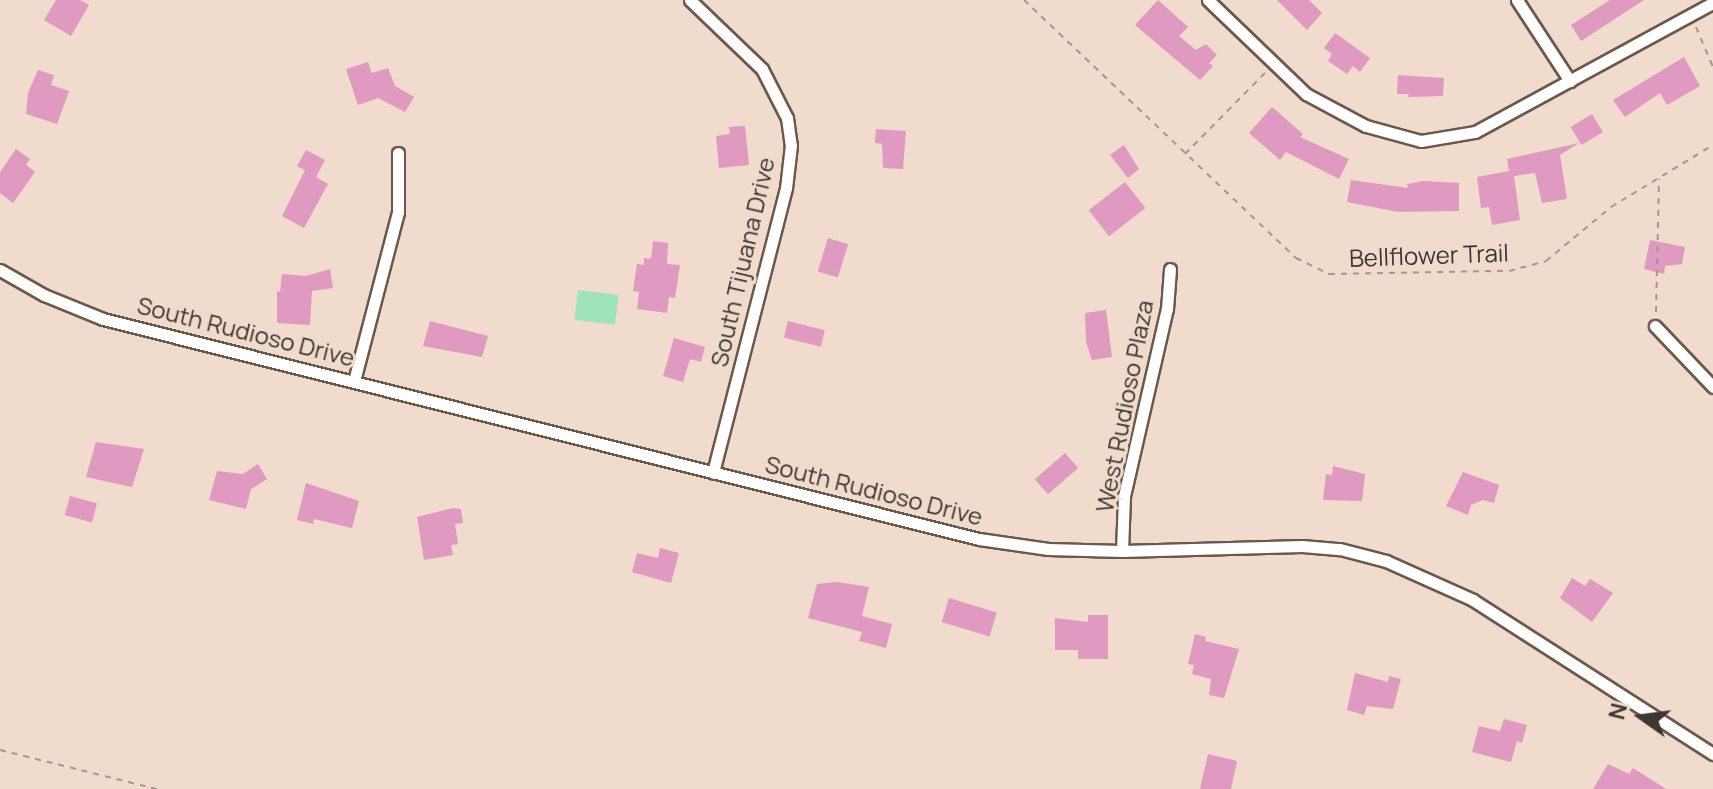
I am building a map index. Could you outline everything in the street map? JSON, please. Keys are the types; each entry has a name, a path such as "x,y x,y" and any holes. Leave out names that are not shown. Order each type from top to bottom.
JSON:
{"street":[{"name":"South Tijuana Drive","path":"690,0 762,69 787,118 791,145 786,188 713,473"},
{"path":"1208,0 1306,94 1366,126 1421,141 1475,132 1713,3"},
{"path":"1517,0 1570,81"},
{"path":"354,381 398,212 398,153"},
{"name":"West Rudioso Plaza","path":"1122,551 1124,496 1167,309 1170,269"},
{"name":"South Rudioso Drive","path":"0,270 44,295 103,319 979,539 1048,549 1122,551 1302,546 1340,549 1386,561 1473,600 1713,754"},
{"path":"1655,326 1713,387"}],"path":[{"name":"Bellflower Trail","path":"1024,0 1296,258 1329,274 1509,271 1546,261 1611,207 1713,145"},
{"path":"1690,15 1713,67"},
{"path":"1185,154 1274,64"},
{"path":"1655,326 1659,178"},
{"path":"0,750 157,789"}],"green space":[{"path":"578,290 619,295 615,325 574,320"}],"building":[{"path":"56,0 80,0 89,5 71,36 44,20"},
{"path":"1158,0 1188,27 1179,36 1196,50 1206,44 1217,55 1209,63 1213,66 1200,80 1135,25"},
{"path":"1277,0 1309,0 1322,13 1307,30"},
{"path":"1610,0 1644,0 1581,41 1571,25"},
{"path":"1335,33 1370,58 1360,72 1353,66 1347,74 1328,61 1332,54 1324,48"},
{"path":"1684,57 1700,86 1667,105 1660,93 1625,117 1613,100"},
{"path":"368,62 372,73 388,68 395,86 414,97 405,112 378,98 358,105 346,69"},
{"path":"38,70 54,75 51,85 69,91 57,124 26,114 28,93"},
{"path":"1398,75 1444,78 1443,96 1408,97 1409,94 1397,94"},
{"path":"1272,107 1303,134 1300,137 1349,159 1339,179 1286,152 1280,160 1249,133"},
{"path":"1592,114 1603,132 1581,145 1571,127"},
{"path":"745,126 749,165 719,168 716,136 730,134 729,127"},
{"path":"876,129 906,131 903,169 883,168 882,144 875,143"},
{"path":"1579,143 1560,155 1567,199 1542,203 1535,173 1514,176 1520,220 1492,225 1489,207 1481,208 1477,177 1509,171 1507,159"},
{"path":"1124,145 1139,169 1128,178 1110,155"},
{"path":"16,149 30,159 26,165 35,172 13,203 0,193 0,172"},
{"path":"306,150 325,160 316,177 328,184 304,228 282,216 305,170 297,166"},
{"path":"1351,180 1408,188 1407,184 1423,181 1459,183 1459,211 1398,212 1347,202"},
{"path":"1125,182 1145,208 1109,236 1089,210"},
{"path":"828,238 848,244 838,278 818,271"},
{"path":"1650,240 1685,247 1682,264 1665,266 1664,274 1644,269"},
{"path":"653,241 668,243 667,264 680,265 675,298 669,297 667,313 637,309 639,292 633,291 637,264 644,265 644,258 651,259"},
{"path":"330,269 333,288 312,291 310,325 277,323 277,291 280,292 282,274 306,276"},
{"path":"1106,310 1112,357 1092,360 1086,342 1085,313"},
{"path":"430,321 488,336 482,357 423,346"},
{"path":"788,321 825,330 821,347 784,337"},
{"path":"674,338 705,347 701,362 690,359 683,382 663,376"},
{"path":"96,442 144,449 132,487 86,477"},
{"path":"1065,453 1078,468 1048,494 1035,479"},
{"path":"258,464 267,479 251,489 246,509 209,500 217,471 243,474"},
{"path":"1333,466 1365,474 1362,501 1323,500 1326,474 1332,475"},
{"path":"1463,472 1499,485 1494,503 1483,500 1471,505 1468,515 1446,506"},
{"path":"306,483 359,501 352,528 314,519 313,524 297,520"},
{"path":"70,496 97,503 92,523 65,515"},
{"path":"453,508 461,509 463,523 455,524 458,544 451,545 453,555 424,560 417,517"},
{"path":"660,548 679,553 671,583 632,572 637,553 658,558"},
{"path":"1572,578 1585,586 1590,579 1613,593 1592,622 1560,598"},
{"path":"837,582 869,587 862,616 892,624 886,648 859,641 862,632 808,618 817,584"},
{"path":"949,598 997,613 990,637 942,622"},
{"path":"1088,615 1108,615 1108,659 1078,659 1078,650 1055,650 1055,618 1088,622"},
{"path":"1195,634 1206,637 1205,641 1239,649 1224,698 1209,695 1211,679 1192,674 1194,665 1188,664"},
{"path":"1355,673 1388,682 1389,676 1401,679 1393,709 1367,706 1364,715 1347,710"},
{"path":"1504,719 1527,725 1522,743 1517,741 1511,762 1472,752 1479,726 1500,731"},
{"path":"1208,754 1237,761 1231,789 1200,789"},
{"path":"1608,764 1629,774 1633,768 1666,789 1593,789"}]}
